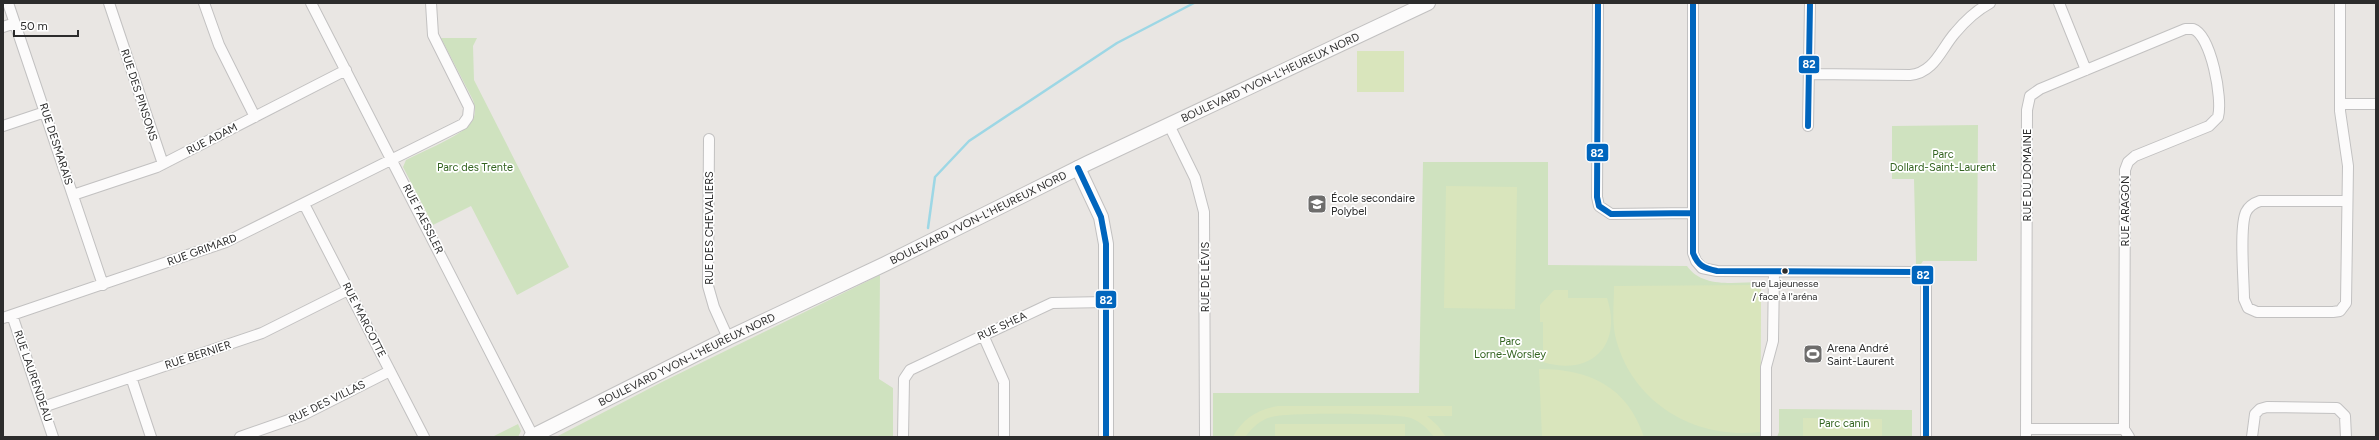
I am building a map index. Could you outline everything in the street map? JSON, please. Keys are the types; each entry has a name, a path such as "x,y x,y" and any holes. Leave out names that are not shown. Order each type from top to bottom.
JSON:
{"street":[{"name":"RUE DESMARAIS","path":"8,3 103,285"},
{"name":"RUE DES PINSONS","path":"109,3 163,164"},
{"path":"204,3 219,45 255,117"},
{"name":"RUE FAESSLER","path":"311,3 532,436"},
{"name":"RUE GRIMARD","path":"8,317 226,242 461,125 469,115 467,102 433,35 431,3"},
{"name":"BOULEVARD YVON-L'HEUREUX NORD","path":"532,436 728,338 885,264 1078,168 1428,3"},
{"path":"1598,3 1597,197 1599,206 1611,214 1693,213"},
{"path":"1693,3 1693,253 1697,264 1704,269 1712,271 1916,272 1924,276 1926,282 1926,437"},
{"path":"1808,126 1810,3"},
{"path":"1809,74 1910,75 1920,73 1932,65 1962,25 1990,3"},
{"path":"2059,3 2086,70"},
{"path":"2340,3 2340,104 2348,163 2347,298 2344,307 2333,312 2257,312 2248,308 2244,299 2244,217 2250,206 2260,201 2347,201"},
{"path":"3,27 15,23"},
{"name":"RUE DU DOMAINE","path":"2026,433 2027,105 2030,96 2037,90 2185,29 2197,30"},
{"name":"RUE ARAGON","path":"2126,433 2125,170 2128,162 2134,156 2209,126 2217,119 2220,111 2214,71 2203,36 2197,30"},
{"name":"RUE ADAM","path":"73,195 163,164 346,70"},
{"path":"2340,104 2376,104"},
{"path":"3,126 45,112"},
{"name":"RUE DE LÉVIS","path":"1169,125 1195,178 1204,212 1205,437"},
{"name":"RUE DES CHEVALIERS","path":"709,139 708,286 714,307 728,338"},
{"path":"1078,168 1096,205 1105,232 1107,302 1106,437"},
{"name":"RUE MARCOTTE","path":"304,204 424,437"},
{"path":"1766,437 1766,367 1773,341 1774,272"},
{"name":"RUE BERNIER","path":"43,407 262,333 348,290"},
{"name":"RUE SHEA","path":"903,437 905,377 913,368 1055,302 1107,302"},
{"name":"RUE LAURENDEAU","path":"8,317 53,437"},
{"path":"982,336 1004,382 1004,437"},
{"name":"RUE DES VILLAS","path":"240,437 303,415 390,371"},
{"path":"131,377 151,437"},
{"path":"2252,437 2253,419 2258,410 2265,407 2289,407 2339,409 2346,418 2346,437"},
{"path":"2026,433 2126,433"}],"green space":[{"name":"Parc des Trente","path":"441,38 477,38 473,46 474,80 569,267 517,295 471,206 433,225 403,167 406,160 450,139 465,129 470,124 474,116 475,107 473,100"},
{"path":"1357,51 1404,51 1404,92 1357,92"},
{"name":"Parc Dollard-Saint-Laurent","path":"1978,125 1977,261 1923,261 1921,264 1916,264 1914,179 1892,179 1892,126"},
{"name":"Parc Lorne-Worsley","path":"1423,162 1548,162 1548,265 1687,266 1702,278 1711,281 1721,283 1761,282 1760,437 1213,437 1213,393 1419,393"},
{"path":"1446,186 1517,187 1515,309 1444,308"},
{"path":"880,275 879,379 893,388 893,437 556,437 662,382"},
{"path":"1756,285 1761,290 1760,432 1735,433 1711,430 1689,422 1668,411 1650,397 1635,379 1623,358 1615,335 1613,317 1614,286"},
{"path":"1554,290 1568,290 1568,298 1607,298 1611,315 1610,330 1606,343 1599,354 1588,361 1575,365 1560,366 1543,362 1543,322 1540,322 1540,305"},
{"path":"1539,369 1574,372 1590,377 1604,384 1616,393 1627,405 1637,419 1644,437 1542,437"},
{"path":"1278,406 1452,406 1452,416 1427,416 1438,426 1446,437 1434,437 1418,422 1411,418 1401,416 1298,414 1271,417 1256,425 1245,437 1233,437 1241,425 1251,416 1257,412"},
{"name":"Parc canin","path":"1779,409 1912,410 1912,437 1777,437 1779,432"},
{"path":"1803,418 1882,419 1882,437 1803,437"},
{"path":"518,424 521,431 518,437 492,437"},
{"path":"1275,424 1405,424 1405,437 1275,437"}],"waterway":[{"path":"928,228 935,177 969,141 1117,43 1194,3"}],"transit line":[{"name":"82","path":"1598,3 1597,197 1599,206 1611,214 1693,213"},
{"name":"82","path":"1693,3 1693,253 1697,261 1702,266 1717,271 1916,272 1922,274 1926,282 1926,437"},
{"name":"82","path":"1808,126 1810,3"},
{"name":"82","path":"1078,168 1101,217 1106,244 1106,437"}],"place":[{"name":"École secondaire Polybel","path":"1317,204"},
{"name":"rue Lajeunesse / face à l'aréna","path":"1785,271"},
{"name":"Arena André Saint-Laurent","path":"1813,354"}]}
